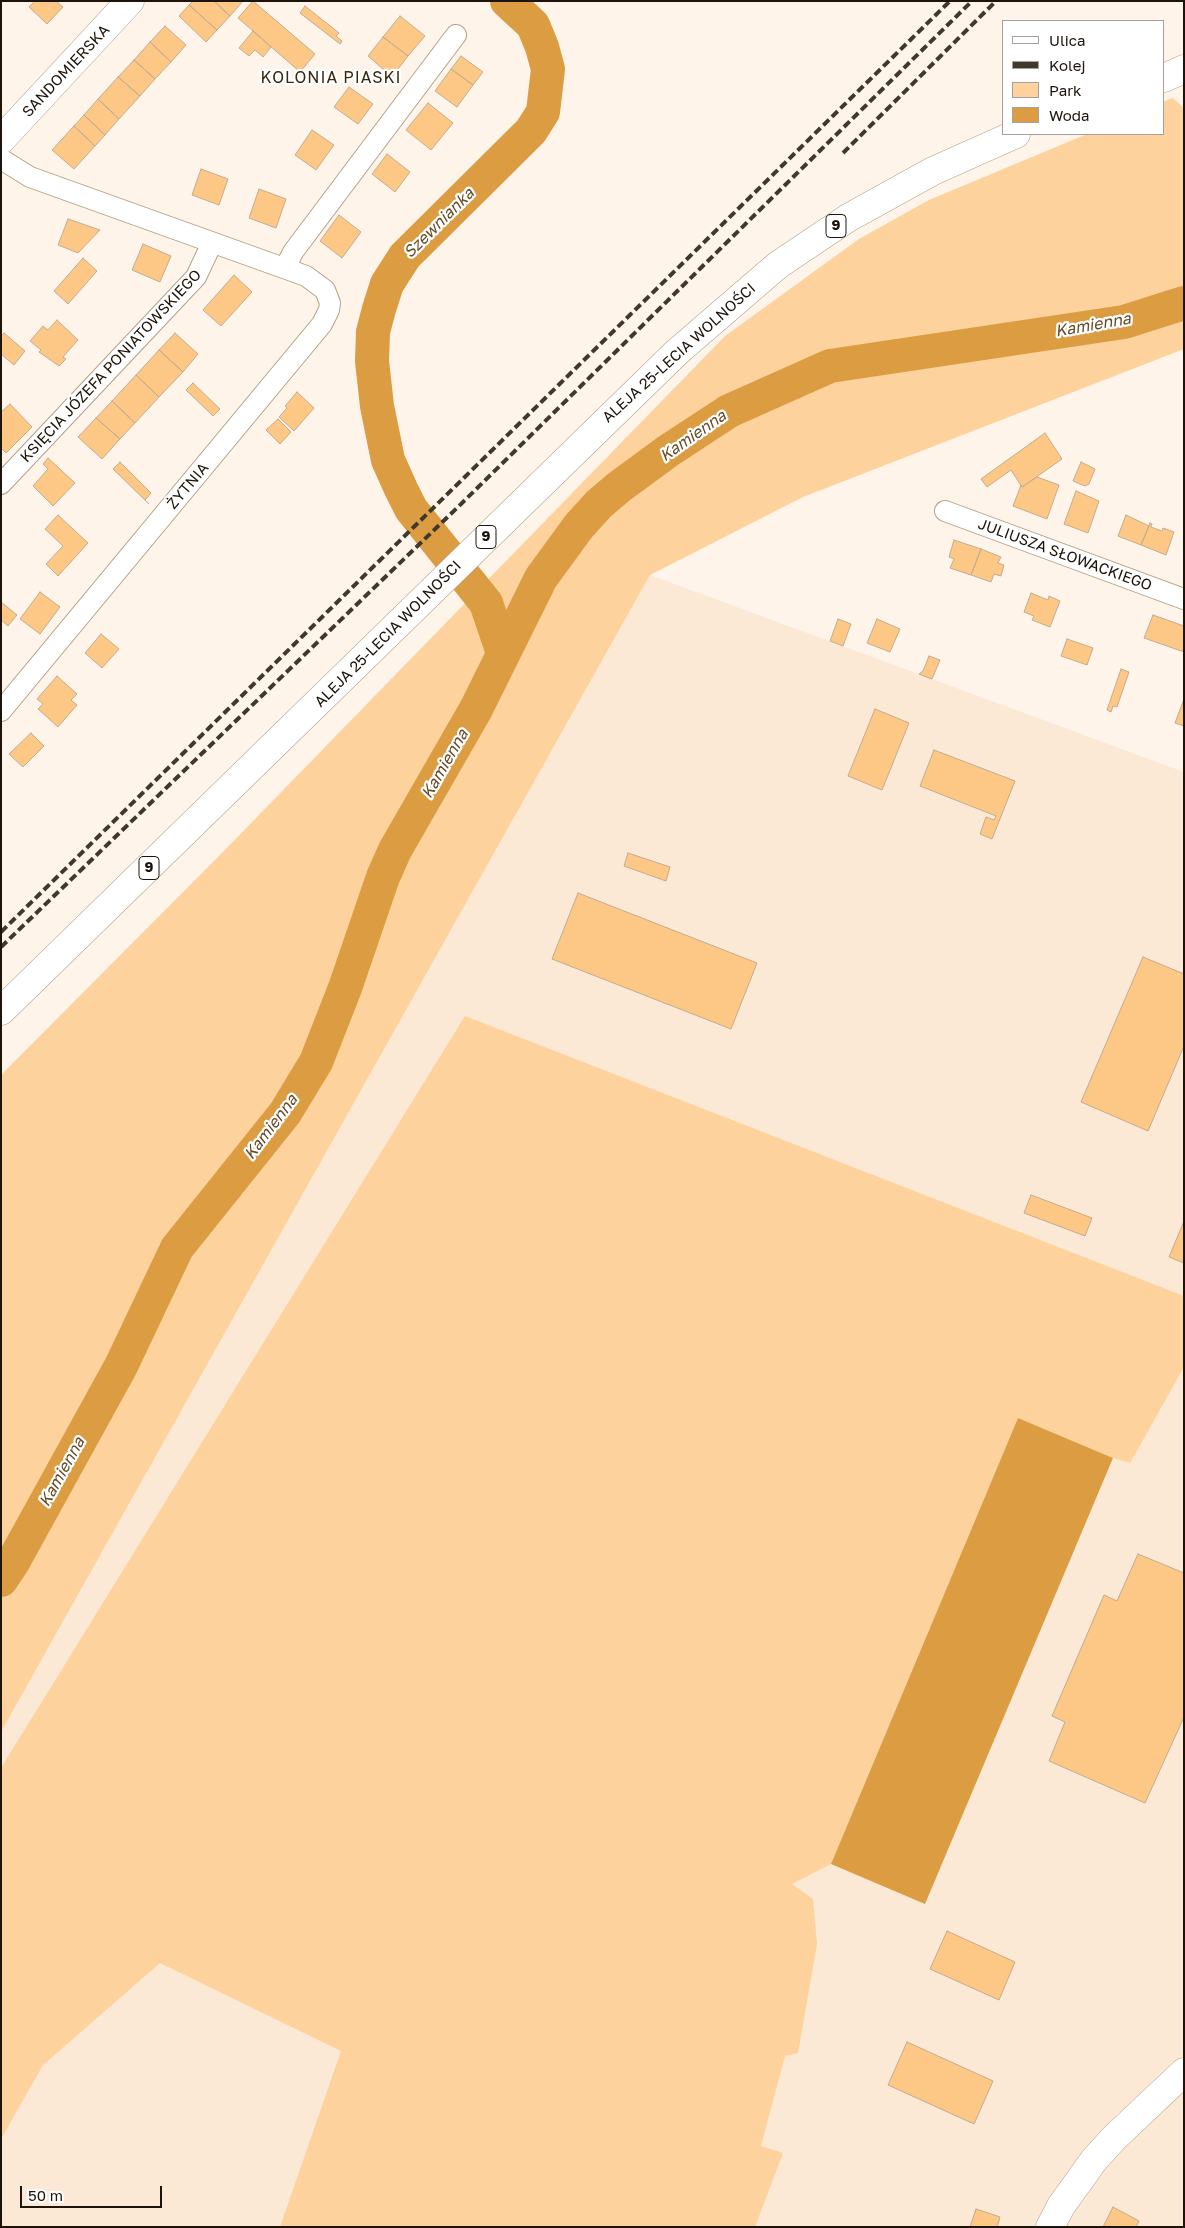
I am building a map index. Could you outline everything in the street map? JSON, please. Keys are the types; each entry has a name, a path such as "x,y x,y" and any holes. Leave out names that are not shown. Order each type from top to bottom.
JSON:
{"main road":[{"name":"SANDOMIERSKA","path":"1,140 130,1"},
{"path":"1165,78 1184,69"},
{"name":"ALEJA 25-LECIA WOLNOŚCI","path":"1,1011 676,352 778,265 848,218 933,171 1014,135"},
{"path":"1050,2227 1061,2206 1094,2160 1114,2138 1184,2072"}],"street":[{"path":"1,160 30,178 285,268 293,252 456,35"},
{"name":"KSIĘCIA JÓZEFA PONIATOWSKIEGO","path":"1,484 196,277 212,243"},
{"name":"ŻYTNIA","path":"1,711 322,324 329,310 330,303 325,290 311,279 285,268"},
{"name":"JULIUSZA SŁOWACKIEGO","path":"945,511 1184,599"}],"shaded area":[{"path":"650,575 1184,772 1184,2227 1,2227 1,1732"}],"green space":[{"path":"1173,98 1184,108 1184,349 803,497 650,575 1,1732 1,1075 217,858 725,336 859,239 929,200 1085,135 1165,135 1165,101"},
{"path":"465,1016 1184,1296 1184,1367 1130,1463 1113,1458 1018,1418 831,1864 792,1884 813,1899 817,1944 798,2053 785,2056 761,2146 783,2153 755,2227 280,2227 341,2051 160,1963 43,2065 1,2139 1,1768"}],"water":[{"path":"1018,1418 1113,1458 925,1904 831,1864"}],"building":[{"path":"35,1 56,1 63,7 47,24 29,7"},
{"path":"193,1 214,1 230,16 217,30 189,5"},
{"path":"214,1 243,1 230,16"},
{"path":"253,1 315,54 300,72 238,18"},
{"path":"189,5 217,30 206,42 179,16"},
{"path":"305,6 339,33 336,36 342,41 340,44 300,13"},
{"path":"400,16 425,36 408,56 383,37"},
{"path":"165,26 186,45 171,62 150,42"},
{"path":"253,31 271,47 263,57 255,50 249,56 239,48"},
{"path":"383,37 408,56 392,77 368,56"},
{"path":"150,42 171,62 155,79 134,60"},
{"path":"461,56 483,72 473,85 451,69"},
{"path":"134,60 155,79 140,96 118,77"},
{"path":"451,69 473,85 457,107 435,91"},
{"path":"118,77 140,96 119,119 98,99"},
{"path":"349,87 373,104 358,124 334,107"},
{"path":"98,99 119,119 105,135 84,115"},
{"path":"428,103 453,123 431,150 406,130"},
{"path":"84,115 105,135 95,146 74,126"},
{"path":"74,126 95,146 74,169 52,150"},
{"path":"312,130 334,145 316,170 295,155"},
{"path":"387,154 410,172 395,192 372,174"},
{"path":"201,169 228,179 219,205 192,195"},
{"path":"259,189 286,199 276,228 249,218"},
{"path":"339,215 361,232 342,258 320,241"},
{"path":"68,219 100,230 78,253 58,245"},
{"path":"143,244 171,256 160,282 132,270"},
{"path":"83,258 97,271 68,304 54,291"},
{"path":"234,275 252,292 221,326 203,310"},
{"path":"57,320 78,340 63,357 66,359 59,366 39,352 41,350 30,341 43,326 48,330"},
{"path":"4,333 25,351 14,365 1,354 1,336"},
{"path":"175,333 198,354 183,372 159,350"},
{"path":"159,350 183,372 159,397 136,375"},
{"path":"136,375 159,397 135,423 112,401"},
{"path":"193,383 220,409 213,416 186,390"},
{"path":"297,392 314,408 294,431 279,417 287,408 285,406"},
{"path":"112,401 135,423 120,439 96,418"},
{"path":"10,404 32,427 6,453 1,448 1,412"},
{"path":"96,418 120,439 102,459 78,437"},
{"path":"278,419 291,432 280,444 266,430"},
{"path":"1045,433 1062,459 1022,487 1011,470 987,487 981,479"},
{"path":"48,458 75,483 53,506 33,486 48,469 43,464"},
{"path":"120,462 151,493 145,500 149,504 113,469"},
{"path":"1081,462 1095,469 1089,484 1085,486 1073,481"},
{"path":"1037,477 1059,485 1047,519 1013,506 1021,485 1022,487"},
{"path":"1076,491 1099,501 1088,533 1064,524"},
{"path":"58,515 88,543 58,576 46,564 63,546 45,529"},
{"path":"1126,515 1149,526 1141,545 1118,536"},
{"path":"1150,523 1152,524 1151,527 1162,531 1163,528 1174,532 1166,555 1141,545"},
{"path":"954,540 981,549 971,575 950,568 954,559 949,557"},
{"path":"981,549 1001,557 998,563 1004,565 1001,576 994,574 991,582 971,575"},
{"path":"40,592 60,607 40,634 20,619"},
{"path":"1031,593 1048,600 1049,596 1060,601 1050,627 1032,620 1034,616 1024,612"},
{"path":"1,602 17,615 8,626 1,620"},
{"path":"1153,615 1184,626 1184,652 1144,638"},
{"path":"838,619 851,624 843,646 830,641"},
{"path":"877,619 900,629 890,652 867,643"},
{"path":"101,634 119,649 102,668 85,653"},
{"path":"1067,639 1093,648 1087,665 1061,656"},
{"path":"929,656 940,660 932,679 919,674 923,671"},
{"path":"1121,669 1129,672 1117,707 1113,706 1111,712 1107,710"},
{"path":"57,676 77,694 71,700 77,705 58,727 38,709 43,704 37,699"},
{"path":"1184,699 1184,726 1175,723"},
{"path":"875,709 909,723 882,790 848,776"},
{"path":"31,733 44,746 23,767 9,754"},
{"path":"934,750 1015,781 992,839 980,834 986,817 994,820 996,816 920,786"},
{"path":"628,853 670,867 666,881 624,866"},
{"path":"578,893 757,963 731,1029 552,959"},
{"path":"1143,957 1184,974 1184,1046 1148,1131 1081,1102"},
{"path":"1031,1195 1092,1218 1085,1236 1024,1213"},
{"path":"1184,1221 1184,1263 1169,1257"},
{"path":"1138,1554 1184,1573 1184,1717 1145,1803 1049,1761 1065,1722 1052,1716 1104,1595 1117,1601"},
{"path":"947,1931 1015,1962 999,2000 930,1969"},
{"path":"907,2042 993,2081 974,2124 888,2085"},
{"path":"1113,2207 1139,2221 1136,2227 1103,2227"},
{"path":"976,2209 1000,2217 997,2227 970,2227"}],"waterway":[{"name":"Szewnianka","path":"503,653 486,603 411,509 401,489 388,460 377,406 372,361 373,332 379,309 387,284 405,256 531,131 543,112 548,69 542,47 533,25 507,1"},
{"name":"Kamienna","path":"1,1580 13,1562 121,1366 177,1248 285,1113 316,1062 345,988 383,877 395,850 476,709 541,578 579,526 599,504 668,451 729,411 830,366 1124,322 1184,303"}],"railway":[{"path":"1,932 950,1"},
{"path":"1,947 459,506 972,1"},
{"path":"843,153 996,1"}],"district":[{"name":"KOLONIA PIASKI","path":"331,78"}]}
